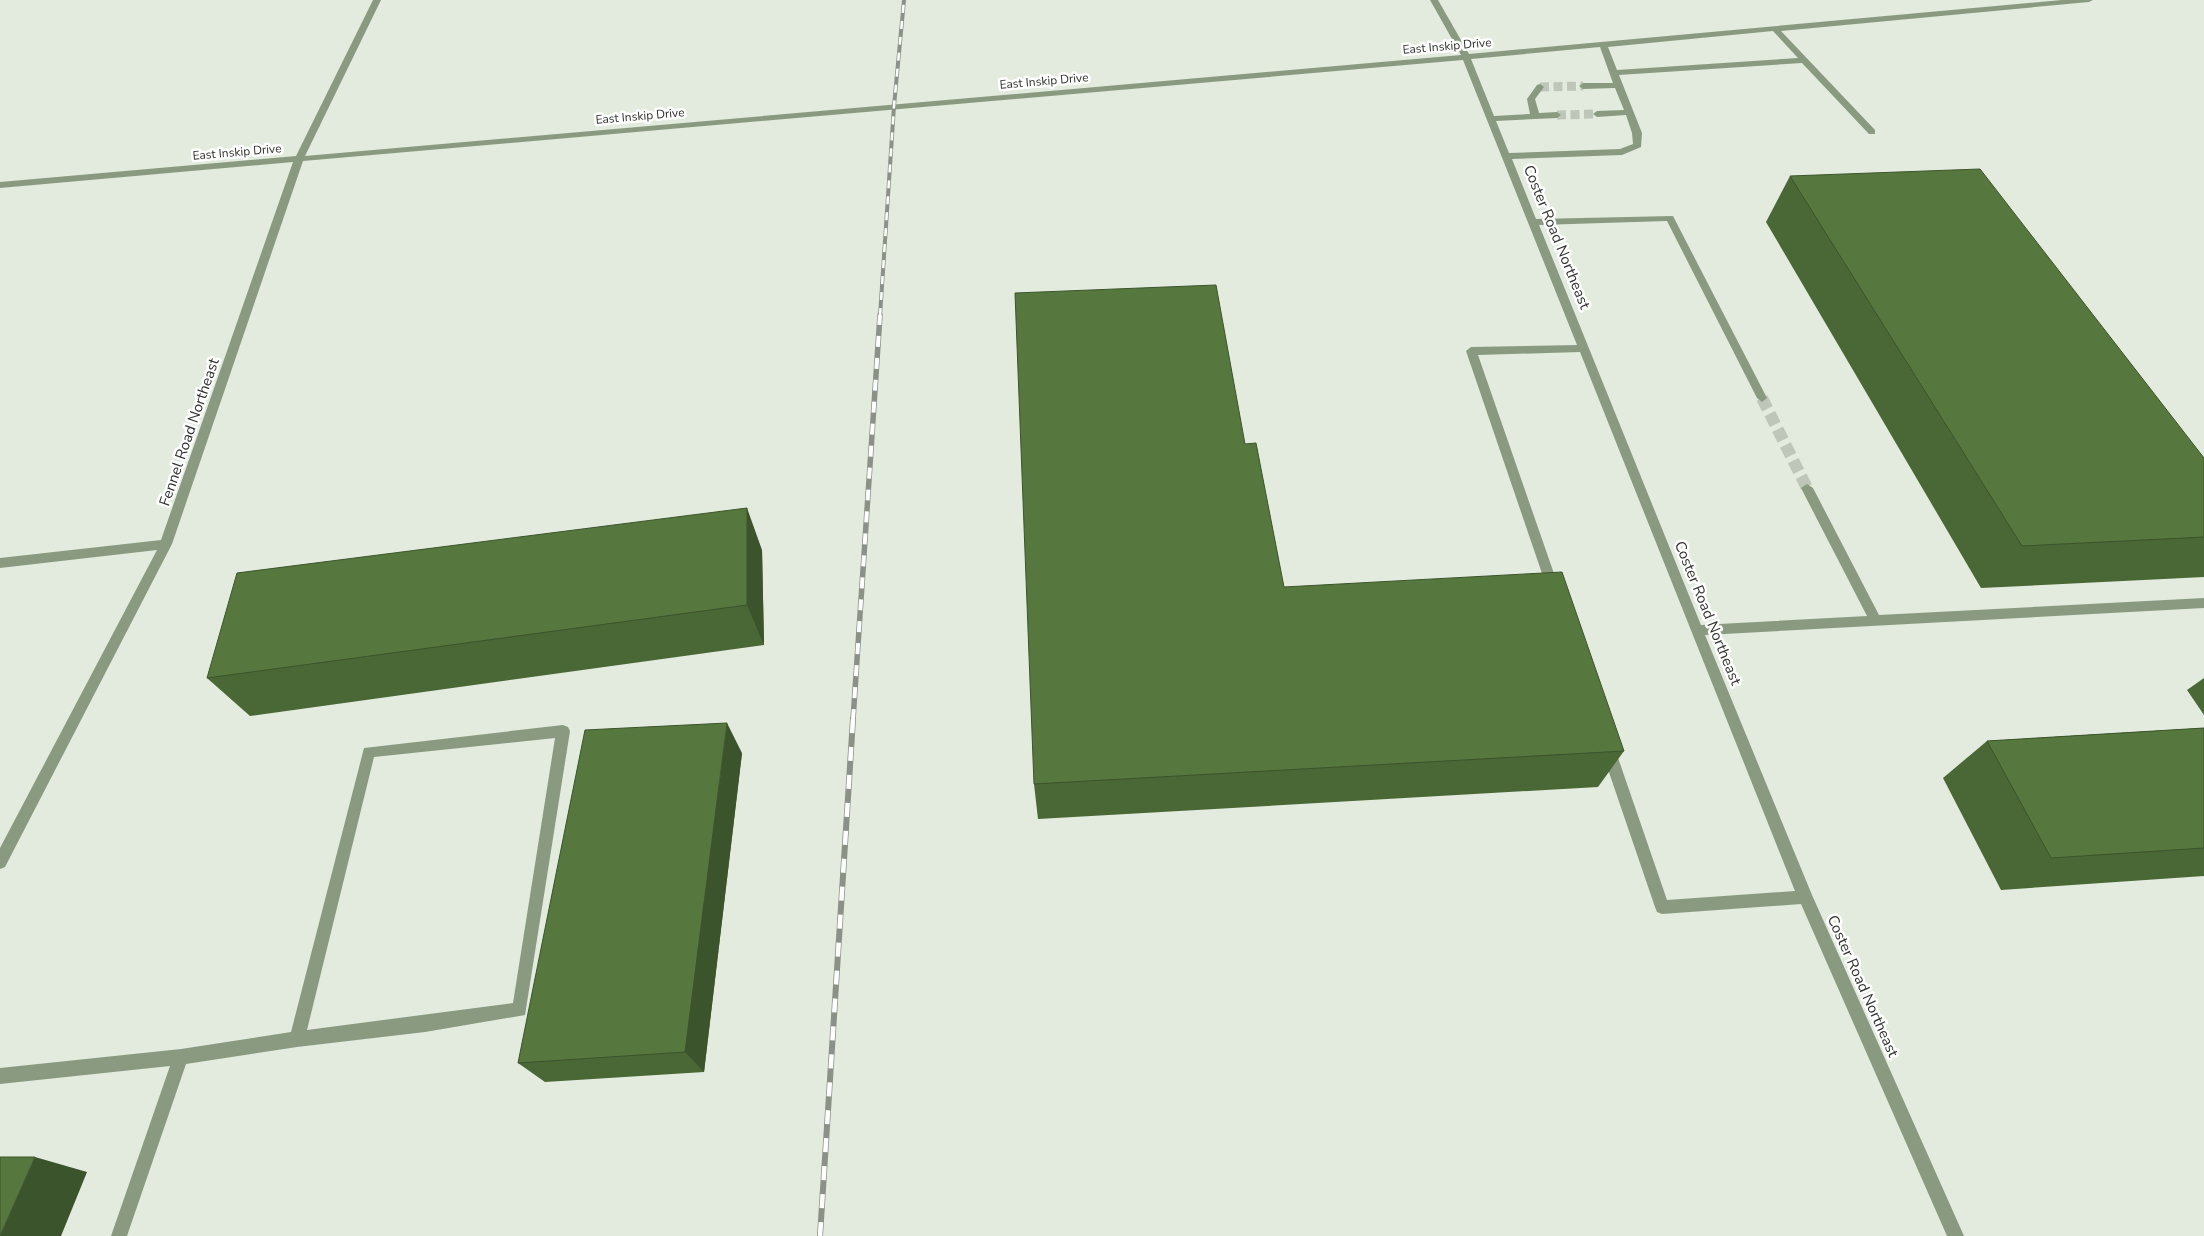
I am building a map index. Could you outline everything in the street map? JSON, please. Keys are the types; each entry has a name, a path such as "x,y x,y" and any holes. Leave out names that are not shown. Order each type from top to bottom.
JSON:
{"street":[{"name":"Fennel Road Northeast","path":"0,862 166,544 299,159 377,0"},
{"name":"Coster Road Northeast","path":"1434,0 1466,57 1805,897 1956,1236"},
{"name":"East Inskip Drive","path":"0,185 1466,57 2089,0"},
{"path":"1775,29 1872,132"},
{"path":"1506,156 1622,152 1638,145 1638,133 1603,44"},
{"path":"1614,72 1804,60"},
{"path":"1583,86 1619,85"},
{"path":"1535,117 1531,99 1540,88"},
{"path":"1597,114 1630,112"},
{"path":"1491,119 1557,115"},
{"path":"1533,222 1670,218 1762,398"},
{"path":"1555,596 1471,351 1584,348"},
{"path":"1807,488 1876,620"},
{"path":"0,563 166,544"},
{"path":"1698,630 2204,603"},
{"path":"0,1076 181,1057 297,1039 425,1024 520,1010 563,731 369,752 297,1039"},
{"path":"1604,737 1662,907 1805,897"},
{"path":"119,1236 181,1057"}],"building":[{"path":"1980,169 2204,458 2204,537 2022,546 1790,176"},
{"path":"1216,285 1245,444 1256,443 1284,587 1562,572 1624,751 1034,784 1015,293"},
{"path":"747,508 747,605 207,678 237,573"},
{"path":"727,723 685,1052 518,1063 585,730"},
{"path":"2204,728 2204,848 2051,858 1987,741"},
{"path":"0,1157 35,1157 0,1236"}],"tunnel":[{"path":"1540,87 1583,86"},
{"path":"1557,115 1597,114"},
{"path":"1762,398 1807,488"}],"railway":[{"path":"880,316 894,106 904,0"},
{"path":"853,720 880,315"},
{"path":"820,1236 853,719"}]}
